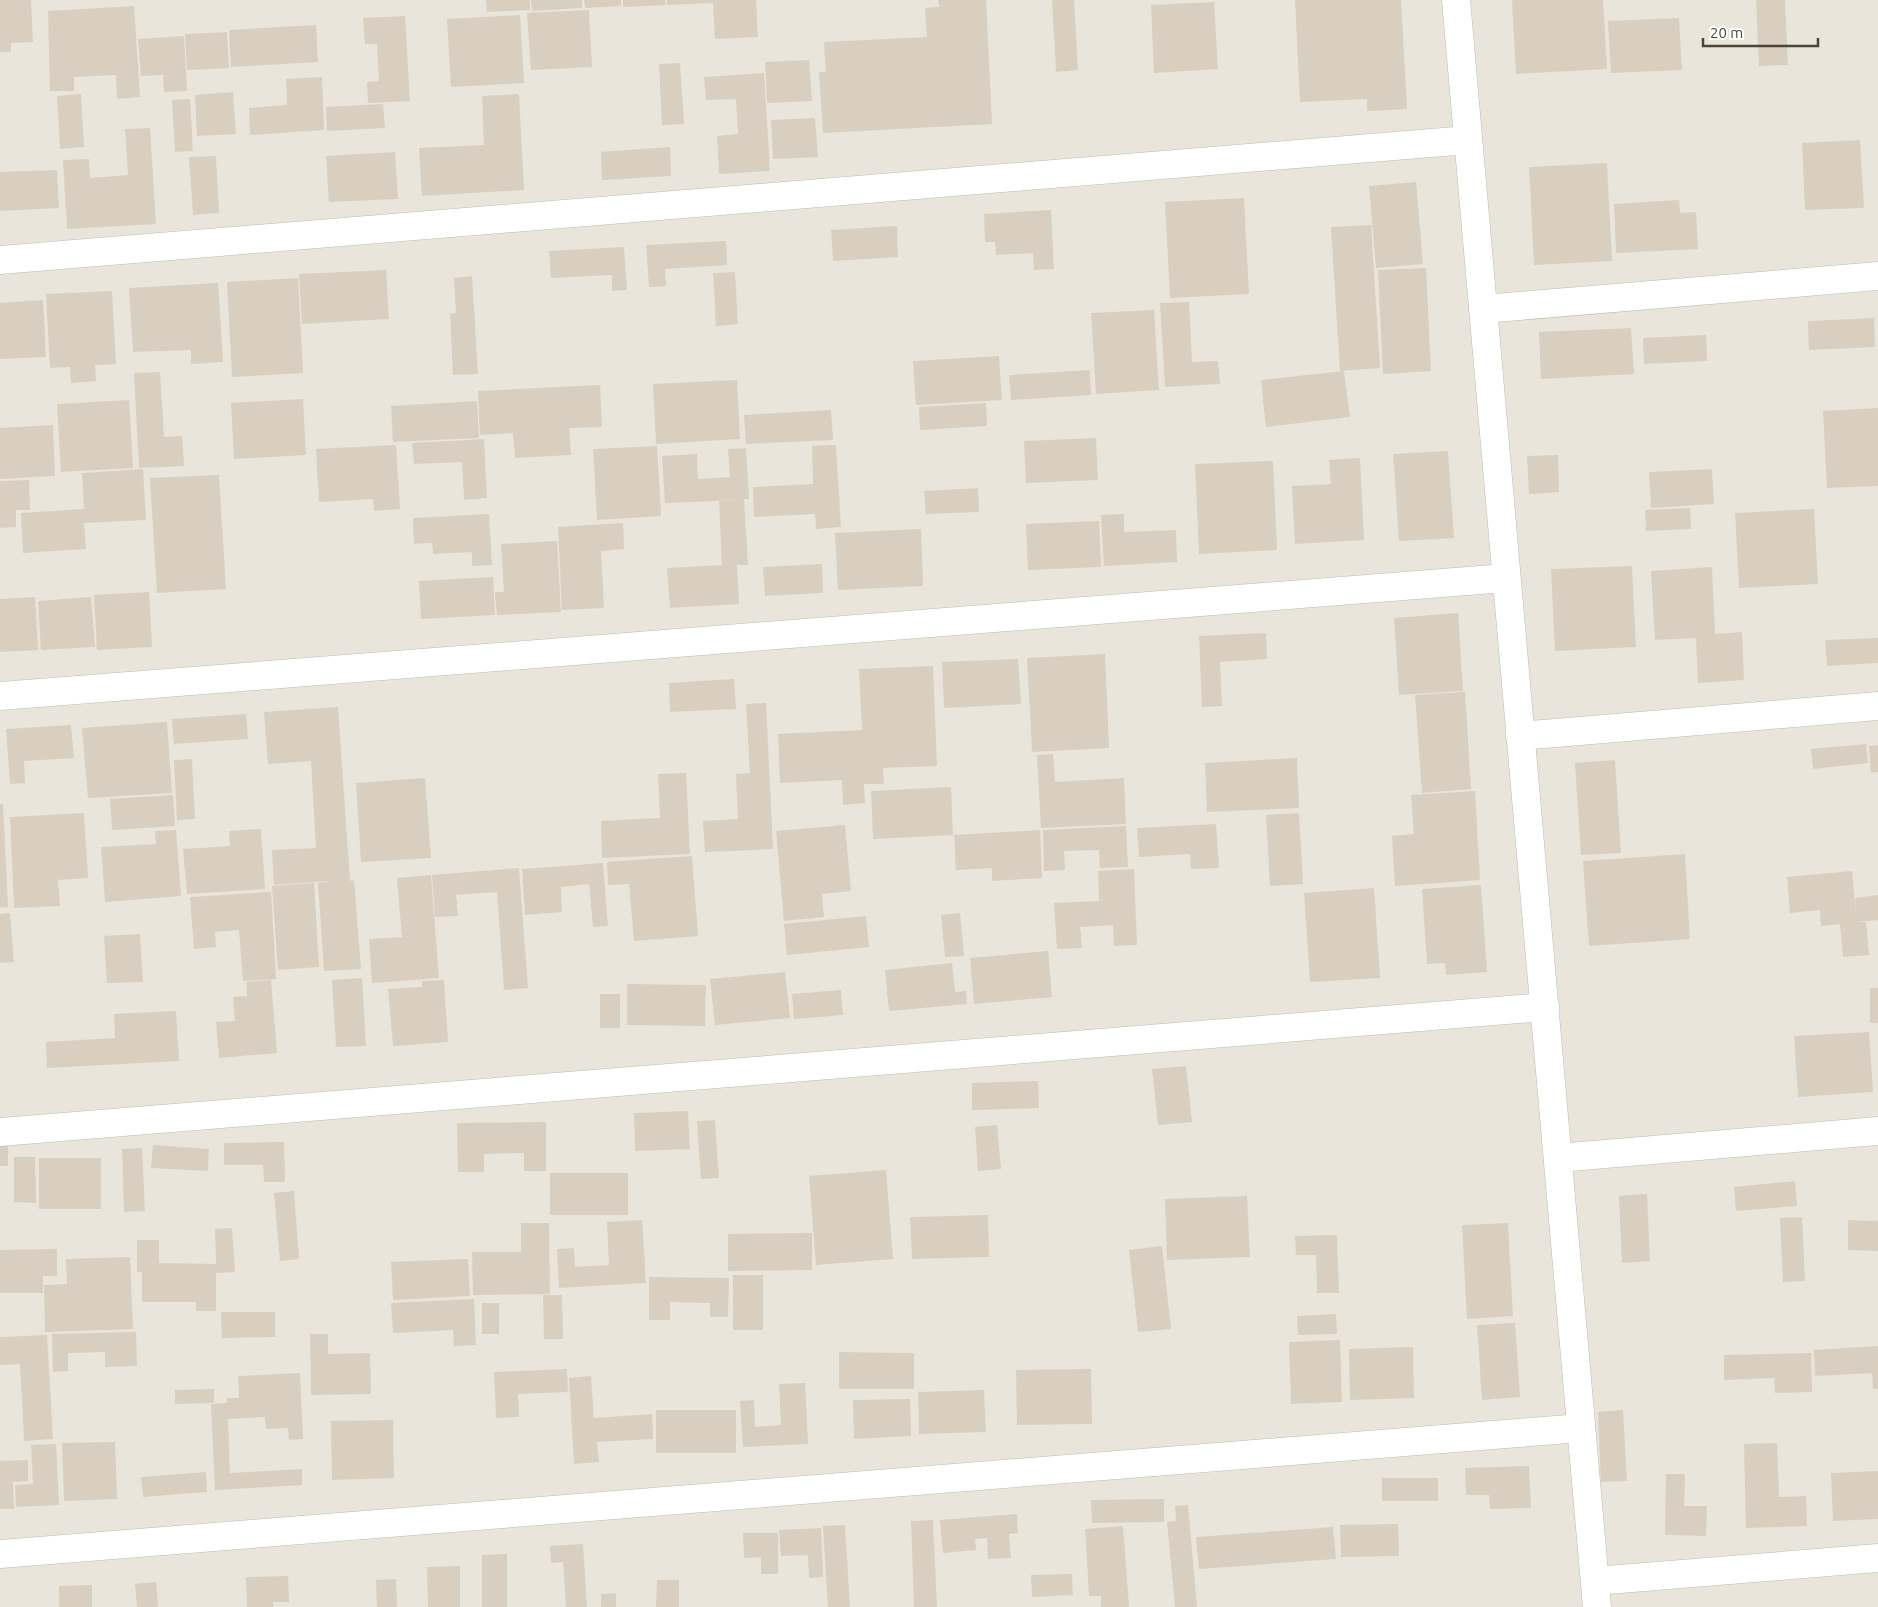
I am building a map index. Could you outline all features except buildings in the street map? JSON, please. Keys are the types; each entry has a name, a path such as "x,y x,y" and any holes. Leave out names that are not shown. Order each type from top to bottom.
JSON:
{"street":[{"path":"1456,0 1596,1594 1878,1558"},
{"path":"0,260 1468,140"},
{"path":"1483,309 1878,276"},
{"path":"0,696 1506,578"},
{"path":"1520,736 1878,706"},
{"path":"0,1132 1544,1007"},
{"path":"1558,1158 1878,1131"},
{"path":"0,1554 1581,1428"}],"shaded area":[{"path":"0,0 1878,0 1878,1607 0,1607"}]}
